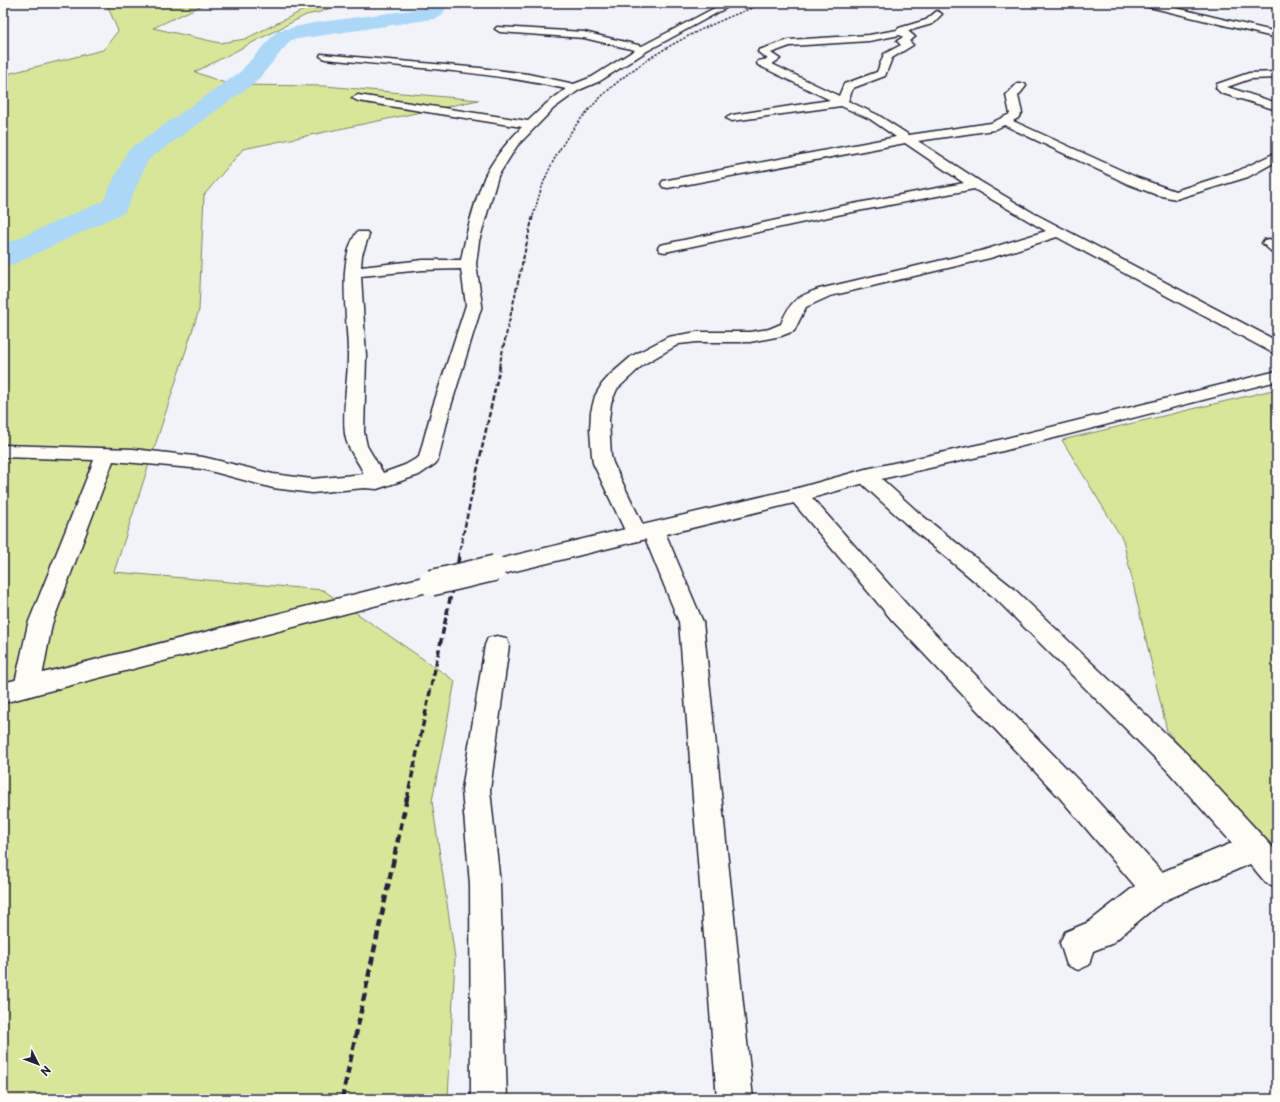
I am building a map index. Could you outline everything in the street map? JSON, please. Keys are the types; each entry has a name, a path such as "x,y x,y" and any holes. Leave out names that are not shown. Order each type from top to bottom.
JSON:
{"street":[{"path":"3,451 133,455 203,463 291,484 312,486 364,481 377,482 412,470 428,460 441,408 474,305 468,264 472,241 492,176 512,144 550,106 575,88 596,79 643,49 731,3"},
{"path":"1144,3 1230,25 1277,35"},
{"path":"937,14 929,22 905,28 902,32 869,38 789,43 763,52 774,59 770,62 762,63 874,117 976,185 1058,232 1277,348"},
{"path":"500,29 584,35 643,49"},
{"path":"842,102 848,86 881,74 888,56 908,45 902,41 910,37 902,32"},
{"path":"325,56 408,63 534,78 575,88"},
{"path":"1277,75 1249,76 1221,86 1225,91 1277,107"},
{"path":"668,184 906,139 994,126 1014,116 1016,113 1012,95 1021,86"},
{"path":"358,98 531,125"},
{"path":"732,118 842,102"},
{"path":"1004,121 1133,181 1169,194 1176,195 1243,174 1277,156"},
{"path":"665,248 842,210 976,185"},
{"path":"735,1099 712,864 691,622 645,532 603,463 601,455 600,413 605,394 632,365 653,350 681,338 756,338 776,334 788,327 796,307 806,299 825,292 985,255 1058,232"},
{"path":"362,235 355,255 352,272 357,356 354,432 358,446 377,482"},
{"path":"352,272 423,265 468,264"},
{"path":"3,693 432,583 798,495 866,476 991,448 1277,376"},
{"path":"28,687 40,624 106,454"},
{"path":"866,476 912,518 1004,593 1176,761 1277,873"},
{"path":"798,495 915,629 1066,786 1133,858 1157,889"},
{"path":"489,1099 485,884 476,790 497,645"},
{"path":"1078,954 1076,943 1100,933 1143,898 1157,889 1254,848"}],"green space":[{"path":"108,3 207,3 153,28 220,43 245,39 310,7 322,3 343,3 320,12 306,15 195,72 230,85 325,86 479,100 243,149 204,195 199,310 114,572 323,590 455,681 432,801 455,958 448,1099 3,1099 3,75 103,50 118,31 108,7"},
{"path":"1277,389 1277,849 1260,837 1167,731 1123,540 1062,440"}],"waterway":[{"path":"3,257 115,206 137,156 248,77 284,35 313,29 433,13 441,3"}],"railway":[{"path":"533,216 540,192 549,170 566,139 588,111 612,86 669,46 700,30 765,3"},
{"path":"499,367 533,215"},
{"path":"458,558 500,366"},
{"path":"407,799 459,557"},
{"path":"342,1099 407,798"}]}
